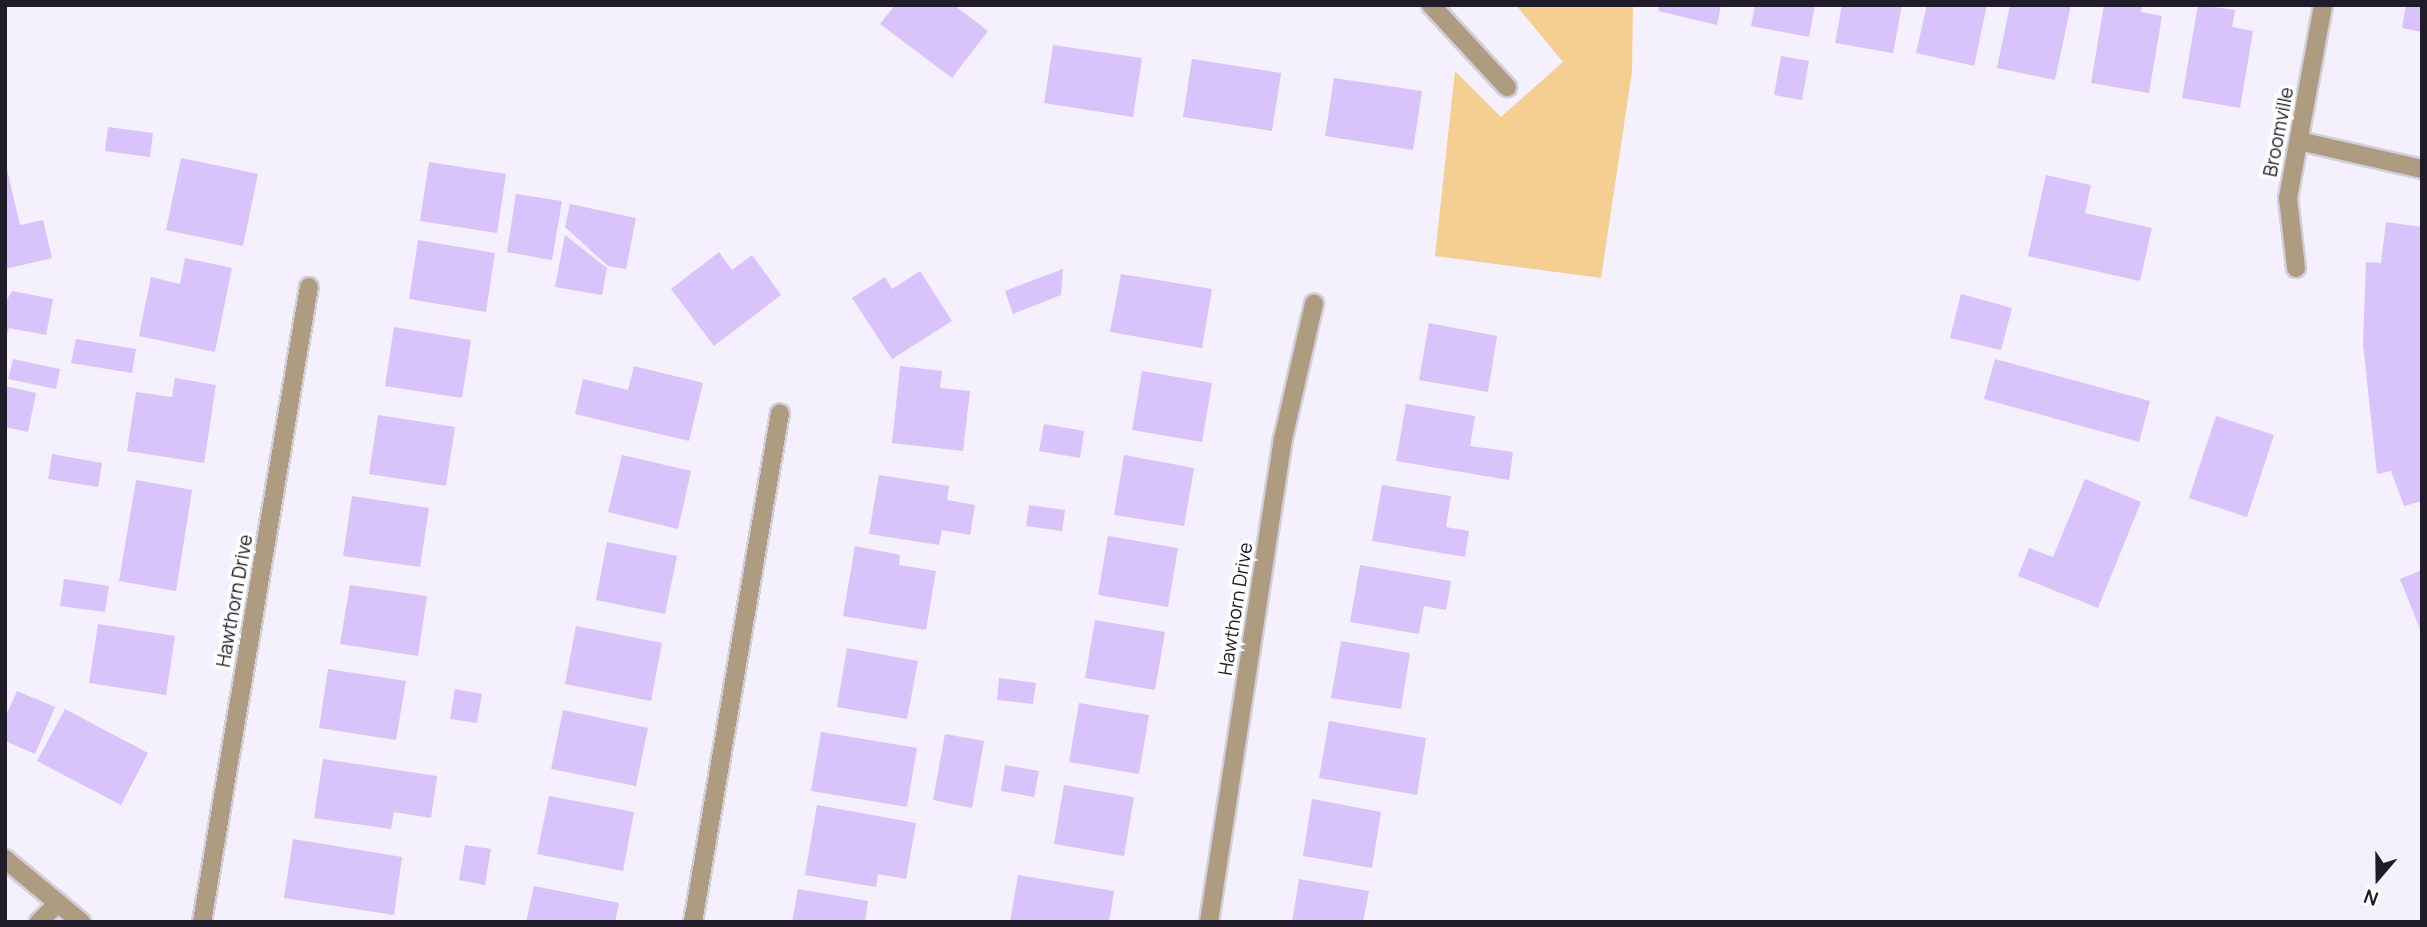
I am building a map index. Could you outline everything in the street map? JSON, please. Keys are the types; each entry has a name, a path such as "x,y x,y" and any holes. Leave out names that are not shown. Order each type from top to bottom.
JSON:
{"street":[{"path":"1431,5 1507,88"},
{"name":"Broomville","path":"2296,268 2288,198 2323,5"},
{"path":"2299,141 2422,169"},
{"name":"Hawthorn Drive","path":"202,922 309,287"},
{"name":"Hawthorn Drive","path":"1209,922 1283,439 1314,304"},
{"path":"693,922 780,413"},
{"path":"5,859 80,922"},
{"path":"39,922 58,903"}],"shaded area":[{"path":"1516,5 1633,5 1632,71 1601,278 1435,256 1455,71 1501,117 1563,62"}],"building":[{"path":"895,5 954,5 988,31 952,78 880,24"},
{"path":"1659,5 1721,5 1717,25 1658,11"},
{"path":"1755,5 1815,5 1809,37 1751,26"},
{"path":"1842,5 1902,5 1893,53 1835,43"},
{"path":"1927,5 1987,5 1974,66 1916,53"},
{"path":"2010,5 2071,5 2055,80 1997,68"},
{"path":"2104,5 2142,5 2141,12 2162,16 2149,93 2091,83"},
{"path":"2198,5 2235,10 2232,27 2253,31 2240,108 2182,98"},
{"path":"2406,5 2422,5 2422,32 2402,28"},
{"path":"1053,45 1142,58 1133,117 1044,103"},
{"path":"1781,56 1809,61 1802,100 1774,95"},
{"path":"1192,59 1281,73 1272,131 1183,117"},
{"path":"1334,78 1422,91 1413,150 1325,136"},
{"path":"108,127 153,133 150,157 105,151"},
{"path":"181,158 258,174 243,246 166,230"},
{"path":"429,162 506,174 497,233 420,221"},
{"path":"6,165 20,225 43,220 52,258 5,269"},
{"path":"2046,175 2091,185 2085,213 2152,228 2140,281 2028,256"},
{"path":"516,194 562,201 552,260 507,252"},
{"path":"570,204 636,218 626,269 608,266 565,227"},
{"path":"2386,222 2422,227 2422,501 2404,506 2391,471 2377,474 2363,344 2366,262 2381,263"},
{"path":"565,235 607,268 602,295 555,287"},
{"path":"418,240 495,253 486,312 409,299"},
{"path":"719,252 732,270 752,255 781,295 714,346 671,289"},
{"path":"185,258 232,268 215,352 139,336 151,277 180,284"},
{"path":"1063,269 1061,295 1013,314 1005,291"},
{"path":"920,271 952,321 892,359 852,298 885,277 892,289"},
{"path":"1121,274 1212,289 1202,348 1110,332"},
{"path":"12,291 53,299 46,335 9,328 5,340 5,303"},
{"path":"1961,294 2012,308 2001,350 1950,338"},
{"path":"1429,323 1497,336 1488,392 1419,380"},
{"path":"394,327 471,340 462,398 385,386"},
{"path":"76,339 136,349 132,373 71,363"},
{"path":"13,359 60,369 56,389 8,379"},
{"path":"1995,359 2150,401 2139,442 1984,399"},
{"path":"634,366 703,383 689,441 575,414 583,379 628,390"},
{"path":"900,366 942,371 940,388 970,391 963,451 892,443"},
{"path":"1142,371 1212,383 1202,442 1132,430"},
{"path":"175,378 216,385 204,463 127,451 136,392 172,397"},
{"path":"5,386 36,393 28,432 5,427"},
{"path":"1406,404 1475,416 1470,446 1513,452 1509,480 1396,461"},
{"path":"378,415 455,427 446,486 369,474"},
{"path":"2216,416 2274,435 2247,517 2189,498"},
{"path":"1044,424 1084,431 1080,458 1039,451"},
{"path":"52,454 102,463 98,487 48,479"},
{"path":"622,455 691,471 678,529 608,512"},
{"path":"1124,455 1194,468 1184,526 1114,515"},
{"path":"879,475 949,486 947,500 975,505 970,535 942,530 939,545 869,534"},
{"path":"2085,479 2141,502 2098,608 2018,576 2029,548 2053,557"},
{"path":"136,480 192,490 176,591 119,581"},
{"path":"1382,485 1451,496 1446,527 1469,531 1465,557 1372,541"},
{"path":"352,496 429,508 420,567 343,556"},
{"path":"1029,505 1065,510 1062,531 1026,526"},
{"path":"1108,536 1178,548 1168,607 1098,595"},
{"path":"607,542 677,556 665,614 596,600"},
{"path":"855,546 900,555 899,565 936,571 926,630 843,616"},
{"path":"1360,565 1451,581 1446,610 1424,606 1419,634 1350,622"},
{"path":"2422,570 2422,634 2400,579"},
{"path":"64,579 109,586 105,612 60,606"},
{"path":"350,585 427,596 418,656 340,644"},
{"path":"1095,620 1165,632 1155,690 1085,678"},
{"path":"98,624 175,636 166,695 89,683"},
{"path":"576,626 662,643 651,701 565,684"},
{"path":"1341,641 1410,653 1401,709 1331,698"},
{"path":"847,648 918,661 907,719 837,707"},
{"path":"328,669 406,681 396,740 319,728"},
{"path":"999,678 1036,683 1033,704 997,700"},
{"path":"455,689 482,694 477,723 450,719"},
{"path":"17,691 55,707 35,754 5,741 5,718"},
{"path":"1079,703 1149,715 1139,774 1069,762"},
{"path":"65,709 148,753 121,805 37,761"},
{"path":"563,710 648,728 636,786 551,769"},
{"path":"1329,721 1426,738 1417,795 1319,778"},
{"path":"821,732 917,748 907,807 811,791"},
{"path":"945,734 984,741 972,808 933,800"},
{"path":"323,759 437,776 431,818 394,812 391,829 314,818"},
{"path":"1005,765 1039,771 1034,797 1001,791"},
{"path":"1064,785 1134,797 1124,856 1054,844"},
{"path":"549,796 634,812 623,871 537,854"},
{"path":"1312,799 1381,812 1372,868 1303,856"},
{"path":"817,805 916,823 906,879 878,874 876,887 805,875"},
{"path":"293,839 402,857 394,915 284,898"},
{"path":"465,845 491,849 485,885 459,880"},
{"path":"1018,875 1114,891 1109,922 1010,922"},
{"path":"1299,879 1369,891 1363,922 1292,922"},
{"path":"534,886 619,903 615,922 526,922"},
{"path":"798,889 868,901 865,922 792,922"}]}
